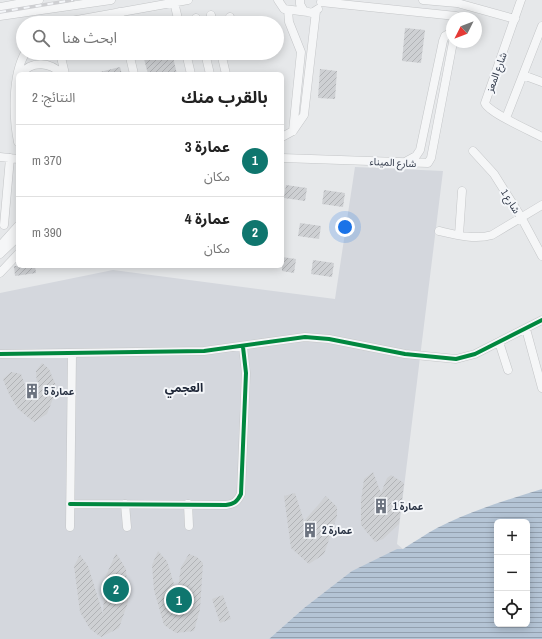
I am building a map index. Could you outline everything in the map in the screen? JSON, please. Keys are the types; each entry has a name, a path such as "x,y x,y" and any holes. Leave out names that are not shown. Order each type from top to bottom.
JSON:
{"street":[{"path":"0,6 39,0"},
{"path":"0,16 111,0"},
{"path":"98,16 188,0"},
{"path":"278,0 281,7 288,10 312,12 319,9 321,1 446,16"},
{"path":"300,0 302,8 312,12"},
{"path":"423,0 457,2 514,19"},
{"name":"شارع المعز","path":"521,0 485,102 487,107 542,137"},
{"path":"174,2 177,16"},
{"path":"456,12 457,2"},
{"path":"288,10 289,22 301,52 293,131"},
{"path":"119,12 120,16"},
{"path":"284,136 293,131 304,115 311,53 312,12"},
{"path":"506,118 542,26"},
{"path":"404,162 416,156 420,150 442,41 446,35"},
{"name":"شارع الميناء","path":"284,158 426,164 430,161 452,48"},
{"path":"301,52 311,53"},
{"path":"19,72 23,60"},
{"path":"61,60 63,72"},
{"path":"131,60 134,72"},
{"path":"188,60 191,72"},
{"path":"207,60 210,72"},
{"path":"225,60 226,72"},
{"path":"24,72 29,67 38,64 46,64 60,72"},
{"path":"523,75 542,82"},
{"name":"شارع 1","path":"473,152 494,174 521,217 542,256"},
{"path":"0,157 14,159 4,225"},
{"path":"459,235 462,191"},
{"path":"439,231 480,237 492,235 542,205"},
{"path":"0,246 16,228"},
{"path":"0,254 16,239"},
{"path":"0,273 16,256"},
{"path":"0,354 204,351 243,347 292,337 315,337 421,356 446,359 465,358 542,320"},
{"path":"526,329 542,388"},
{"path":"499,342 508,370"},
{"path":"70,504 233,504 238,501 241,494 246,373 243,347"},
{"path":"70,527 72,353"},
{"path":"126,504 127,527"},
{"path":"188,504 189,526"}],"shaded area":[{"path":"355,167 443,171 397,544 403,549 328,590 304,608 269,639 0,639 0,293 113,270 335,299"}],"water":[{"path":"542,489 542,639 269,639 304,608 352,571 397,549 403,549 433,530 462,516"}],"building":[{"path":"405,28 425,30 421,63 402,61"},
{"path":"144,60 174,60 177,72 147,72"},
{"path":"120,67 121,72 100,72"},
{"path":"320,69 337,71 335,99 318,98"},
{"path":"286,185 307,188 305,201 284,198"},
{"path":"324,190 345,193 343,207 322,204"},
{"path":"300,223 321,226 319,239 298,236"},
{"path":"284,257 296,259 294,273 282,271 282,268 284,268"},
{"path":"313,260 334,263 332,277 311,274"},
{"path":"14,266 16,266 16,268 35,268 36,273 15,276"},
{"name":"عمارة 5","path":"42,363 49,369 57,388 47,414 34,422 18,409 9,394 3,379 11,372 21,374 26,388 37,386 36,371"},
{"name":"عمارة 1","path":"373,472 381,493 387,478 391,475 404,483 399,524 383,539 375,542 361,525 361,501 364,479"},
{"name":"عمارة 2","path":"295,493 304,521 326,496 337,507 337,516 324,554 309,564 291,548 284,496"},
{"path":"158,551 167,561 177,594 181,567 189,554 197,557 203,563 200,609 194,631 176,633 164,625 154,590 152,565"},
{"path":"116,553 126,569 128,602 119,628 101,637 90,629 80,612 74,566 80,555 88,566 103,614 105,578"},
{"path":"223,595 231,619 220,623 212,599"}],"railway":[{"path":"0,12 73,0"}],"cycle path":[{"path":"0,354 204,351 305,337 329,339 405,354 456,359 475,354 542,320"},
{"path":"70,504 226,505 237,501 241,494 246,373 243,347"}],"place":[{"name":"عمارة 5","path":"32,391"},
{"name":"عمارة 1","path":"381,506"},
{"name":"عمارة 2","path":"310,530"},
{"name":"عمارة 4","path":"116,589"},
{"name":"عمارة 3","path":"179,600"}],"district":[{"name":"العجمي","path":"184,388"}]}
